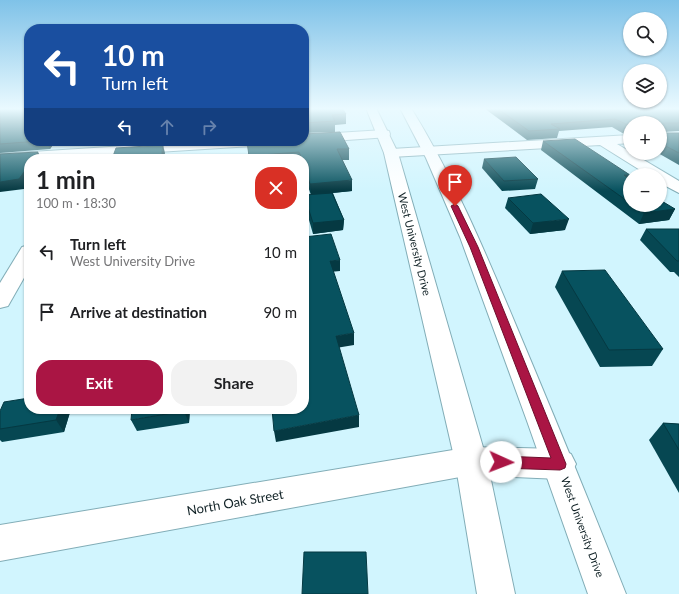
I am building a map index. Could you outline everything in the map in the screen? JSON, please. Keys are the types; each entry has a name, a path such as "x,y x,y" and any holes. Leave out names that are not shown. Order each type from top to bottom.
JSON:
{"main road":[{"name":"West University Drive","path":"385,136 388,143 471,461 496,594"},
{"name":"West University Drive","path":"421,136 430,152 474,247 560,464 607,594"},
{"path":"309,139 388,143 430,152 623,140"},
{"path":"603,141 648,168"},
{"path":"108,154 205,146"},
{"path":"0,158 24,157"},
{"path":"667,180 679,188"},
{"path":"0,301 24,260"},
{"name":"North Oak Street","path":"0,543 471,461 560,464"}],"building":[{"path":"0,136 24,136 24,142 0,144"},
{"path":"309,136 342,136 349,149 337,149 352,180 310,184 309,154 300,154 299,152 249,154 248,146 309,146"},
{"path":"667,136 679,136 679,153 667,147"},
{"path":"575,139 623,170 623,198 543,141"},
{"path":"163,146 162,154 114,154 116,148"},
{"path":"38,152 37,154 24,154 24,172 19,179 0,182 0,154"},
{"path":"516,157 538,179 504,181 484,159"},
{"path":"332,193 344,220 313,223 309,211 309,195"},
{"path":"541,194 569,219 533,223 508,198"},
{"path":"667,204 675,209 667,210"},
{"path":"646,229 679,229 679,261 677,261"},
{"path":"331,234 340,260 330,261 354,333 336,336 359,415 274,431 272,414 309,414 309,236"},
{"path":"605,270 663,349 609,350 562,271"},
{"path":"24,399 24,414 58,414 56,420 0,429 0,411 4,402"},
{"path":"132,414 166,414 131,420"},
{"path":"663,423 679,424 679,450"},
{"path":"304,552 366,552 368,594 302,594"}],"route":[{"path":"455,206 474,247 560,464 501,462"}]}
